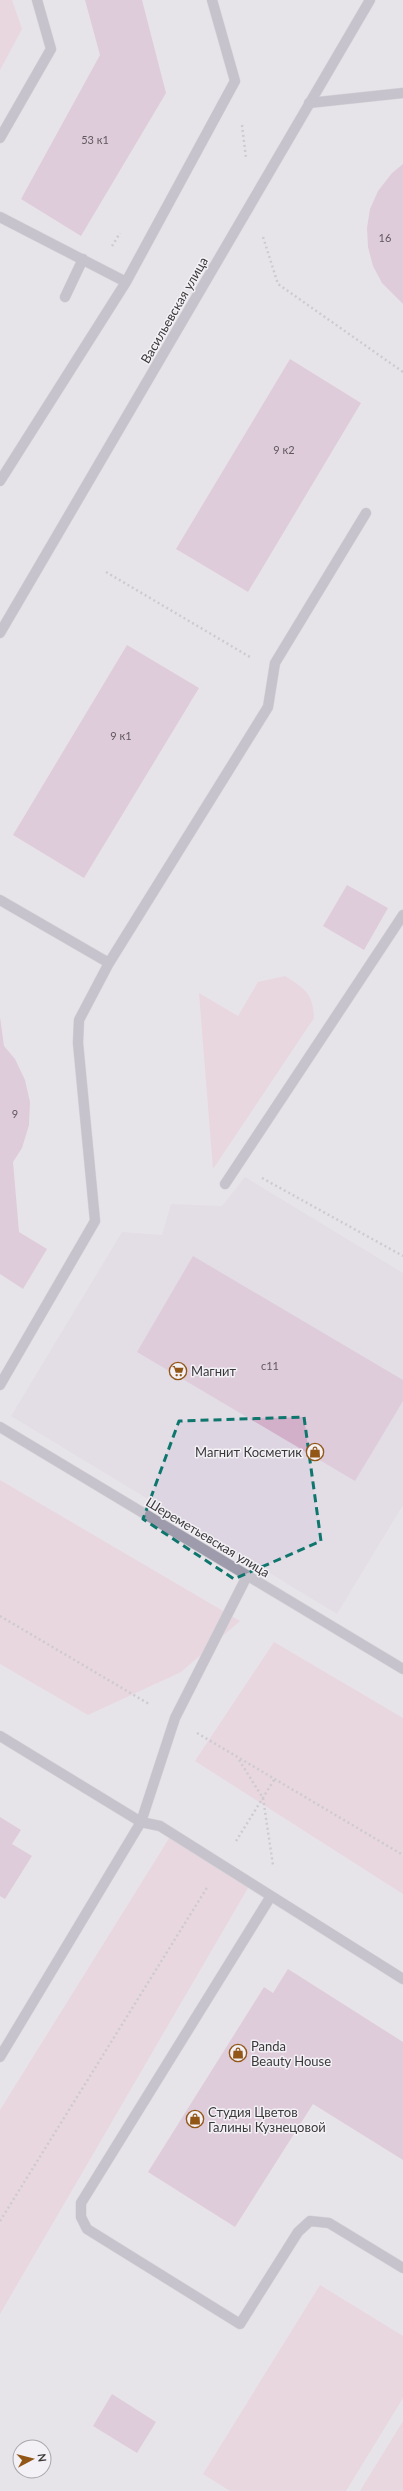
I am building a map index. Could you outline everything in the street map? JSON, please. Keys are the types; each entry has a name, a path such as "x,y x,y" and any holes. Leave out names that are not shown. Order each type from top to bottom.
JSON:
{"street":[{"path":"0,138 50,49 37,0"},
{"path":"0,481 126,282 234,81 212,0"},
{"name":"Васильевская улица","path":"0,633 370,0"},
{"path":"309,103 403,93"},
{"path":"0,216 126,282"},
{"path":"65,296 83,259"},
{"path":"0,1385 95,1221 78,1043 79,1020 109,963 268,707 275,663 366,513"},
{"path":"0,900 109,963"},
{"path":"225,1184 403,915"},
{"name":"Шереметьевская улица","path":"0,1427 403,1669"},
{"path":"0,2057 141,1822 175,1718 247,1576"},
{"path":"0,1736 141,1822 160,1826 403,1979"},
{"path":"271,1896 81,2203 81,2217 87,2229 240,2324 298,2232 310,2221 330,2223 403,2268"}],"path":[{"path":"99,268 123,227"},
{"path":"278,284 403,372"},
{"path":"106,572 252,658"},
{"path":"238,1164 403,1256"},
{"path":"0,1616 150,1704"},
{"path":"196,1732 274,1780 403,1855"},
{"path":"239,1759 263,1798 274,1860 271,1896"},
{"path":"0,2220 274,1780"}],"highlighted area":[{"path":"304,1417 321,1541 234,1579 143,1519 179,1421"}],"shaded area":[{"path":"0,0 12,0 22,29 0,70"},
{"path":"285,976 307,992 312,1003 314,1018 213,1169 199,993 238,1016 258,982"},
{"path":"245,1177 403,1273 403,1505 337,1614 11,1416 122,1232 162,1235 171,1204 222,1206"},
{"path":"0,1480 240,1621 181,1672 88,1715 0,1664"},
{"path":"274,1642 403,1718 403,1894 195,1761"},
{"path":"173,1832 252,1881 0,2314 0,2110"},
{"path":"320,2285 403,2336 403,2398 346,2491 230,2491 203,2474"},
{"path":"403,2421 403,2491 360,2491"}],"building":[{"path":"85,0 142,0 166,93 81,236 21,199 100,55"},
{"path":"403,164 403,304 382,283 373,266 368,247 367,228 370,209 378,191 392,173"},
{"path":"290,359 361,403 248,592 176,549"},
{"path":"127,645 199,688 84,878 13,835"},
{"path":"347,885 388,908 364,950 323,926"},
{"path":"0,1017 4,1046 15,1059 25,1080 30,1102 29,1125 22,1148 13,1162 19,1232 47,1249 23,1289 0,1274"},
{"path":"193,1256 403,1380 403,1401 355,1481 137,1352"},
{"path":"0,1817 21,1830 12,1844 32,1856 5,1899 0,1896"},
{"path":"288,1969 403,2042 403,2160 313,2104 235,2227 148,2172 264,1987 273,1993"},
{"path":"112,2394 156,2422 137,2453 93,2426"}],"place":[{"name":"Магнит","path":"178,1371"},
{"name":"Магнит Косметик","path":"315,1452"},
{"name":"Panda Beauty House","path":"238,2053"},
{"name":"Студия Цветов Галины Кузнецовой","path":"195,2119"}]}
